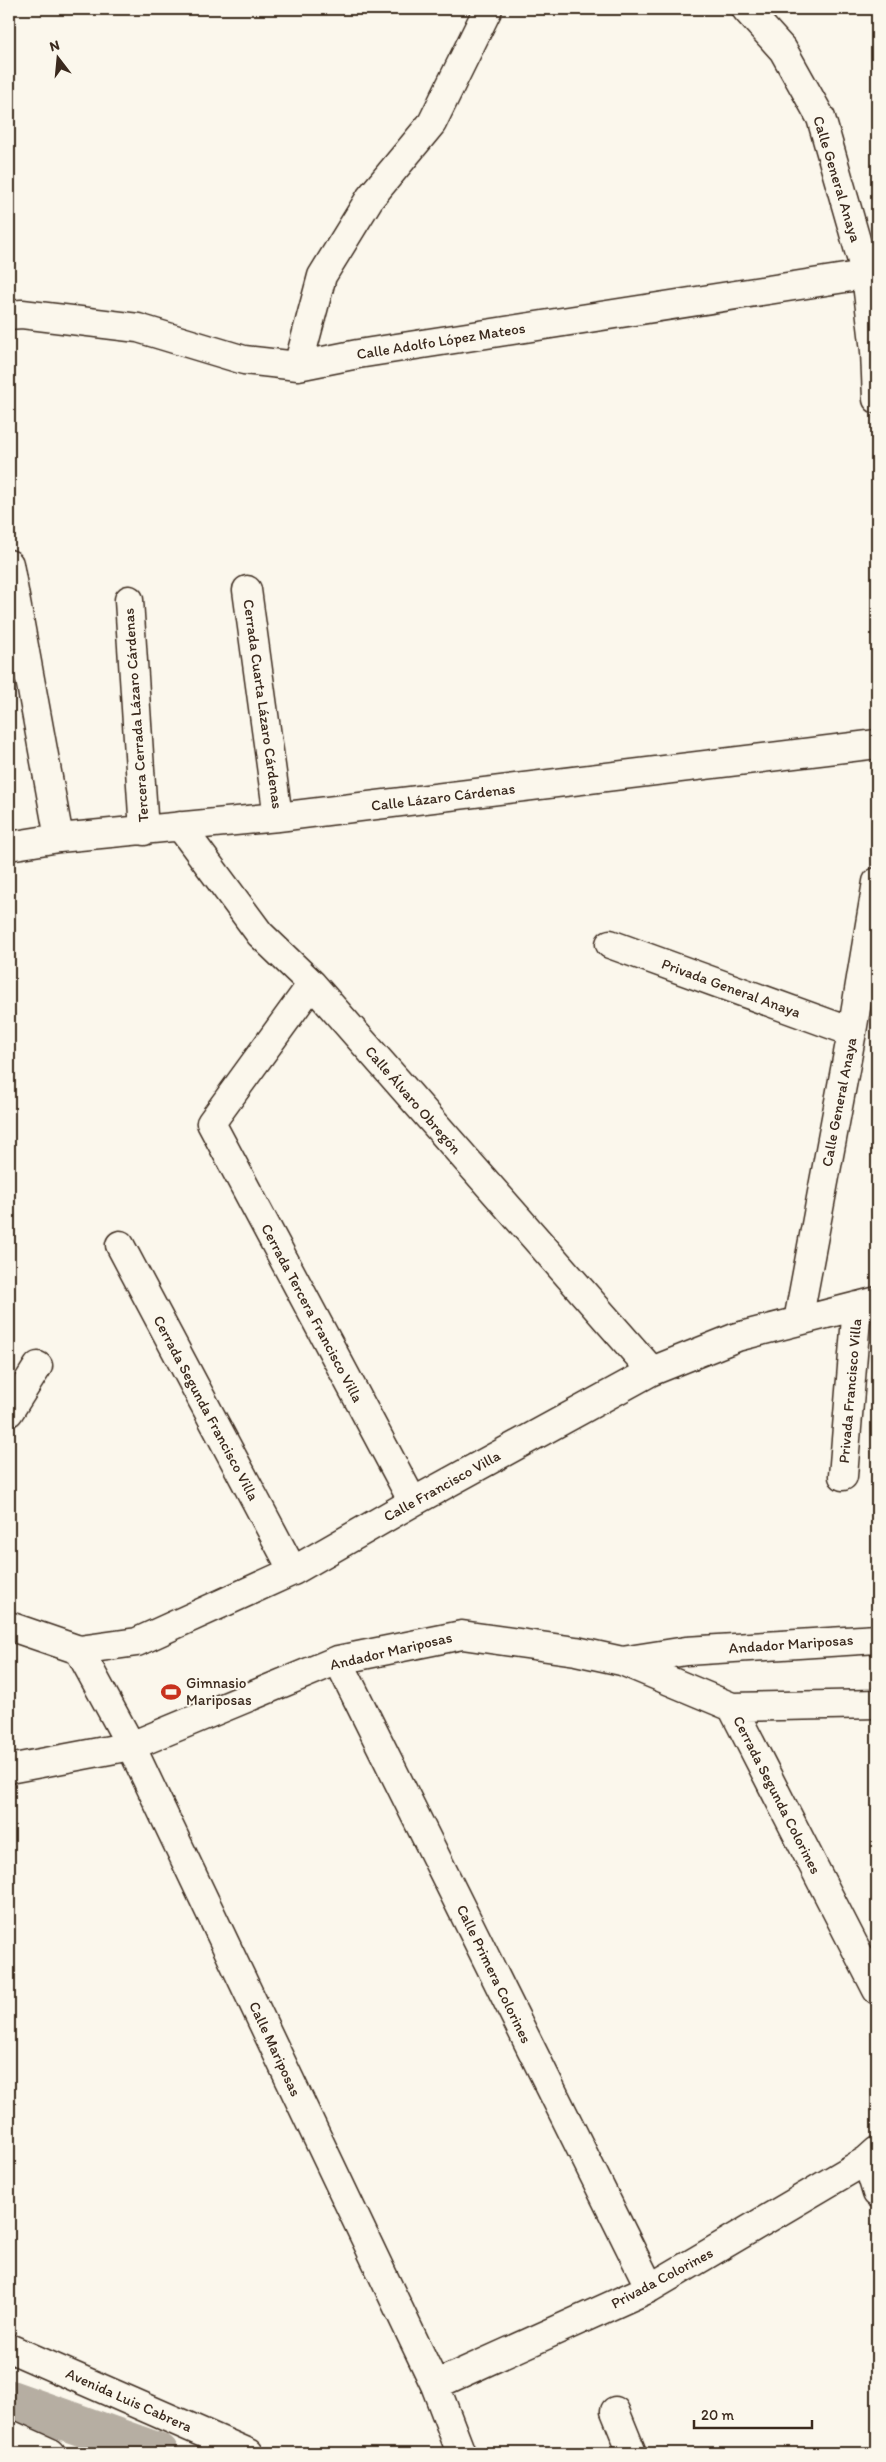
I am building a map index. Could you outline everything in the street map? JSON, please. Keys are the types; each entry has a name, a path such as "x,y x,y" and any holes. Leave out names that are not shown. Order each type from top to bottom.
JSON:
{"street":[{"path":"298,366 322,276 370,198 432,123 488,9"},
{"name":"Calle General Anaya","path":"746,9 782,50 820,118 871,274 877,399"},
{"name":"Calle Adolfo López Mateos","path":"9,315 22,314 138,328 244,360 298,366 358,354 871,274"},
{"path":"9,564 59,838"},
{"name":"Cerrada Cuarta Lázaro Cárdenas","path":"247,590 278,817"},
{"name":"Tercera Cerrada Lázaro Cárdenas","path":"129,600 144,831"},
{"name":"Calle Lázaro Cárdenas","path":"9,846 59,838 278,817 877,744"},
{"name":"Calle Álvaro Obregón","path":"180,826 260,934 312,984 652,1371"},
{"name":"Calle General Anaya","path":"798,1321 852,1032 877,882"},
{"name":"Privada General Anaya","path":"610,944 852,1032"},
{"name":"Cerrada Tercera Francisco Villa","path":"312,984 211,1123 413,1502"},
{"name":"Cerrada Segunda Francisco Villa","path":"120,1245 292,1571"},
{"name":"Calle Francisco Villa","path":"9,1626 79,1650 137,1642 292,1571 413,1502 652,1371 737,1338 867,1304"},
{"name":"Privada Francisco Villa","path":"843,1476 867,1304"},
{"path":"9,1412 38,1366"},
{"name":"Andador Mariposas","path":"9,1769 131,1746 338,1660 462,1635 576,1651 622,1661 686,1651 877,1639"},
{"name":"Calle Mariposas","path":"79,1650 131,1746 435,2385 461,2453"},
{"name":"Calle Primera Colorines","path":"338,1660 650,2288"},
{"name":"Cerrada Segunda Colorines","path":"622,1661 732,1707 877,1990"},
{"path":"732,1707 877,1704"},
{"path":"872,2155 877,2193"},
{"name":"Privada Colorines","path":"435,2385 650,2288 872,2155"},
{"name":"Avenida Luis Cabrera","path":"9,2348 250,2453"},
{"path":"615,2411 632,2453"},
{"path":"9,2434 51,2453"}],"waterway":[{"path":"9,2400 158,2453"}],"place":[{"name":"Gimnasio Mariposas","path":"171,1692"}]}
